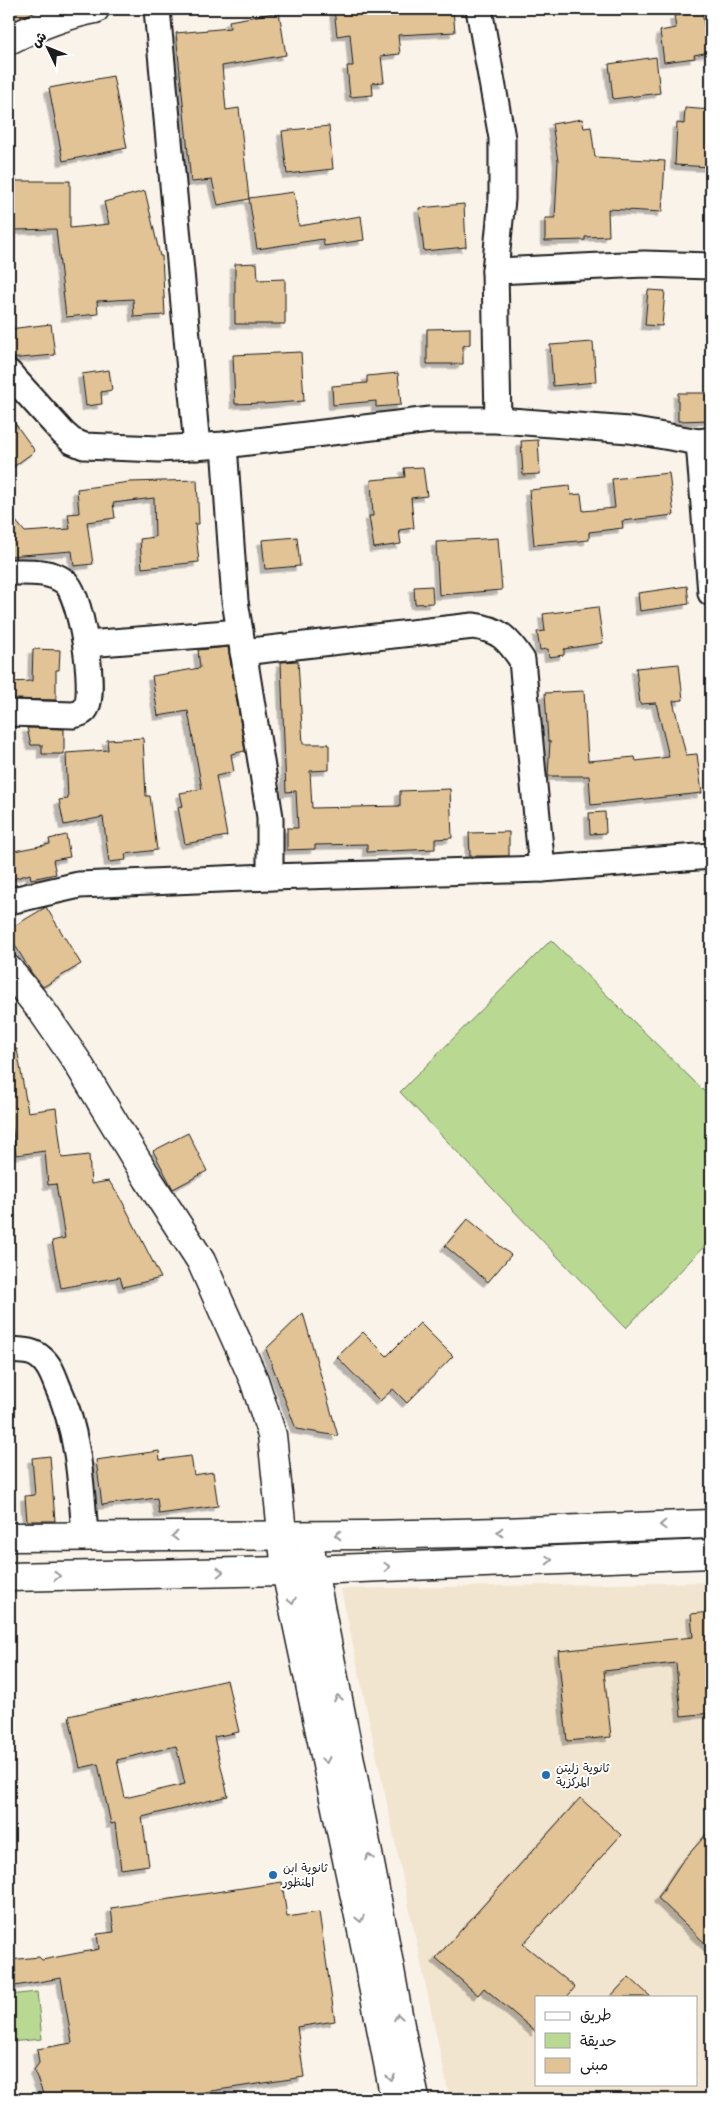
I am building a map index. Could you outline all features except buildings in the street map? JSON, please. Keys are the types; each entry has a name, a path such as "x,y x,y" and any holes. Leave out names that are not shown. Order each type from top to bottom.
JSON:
{"main road":[{"path":"9,40 34,27 71,14 95,9"},
{"path":"9,970 42,1011 76,1060 148,1179 201,1261 254,1380 272,1435 286,1571 363,1935 395,2099"},
{"path":"9,1537 283,1536 501,1532 711,1524"},
{"path":"310,1535 313,1570 383,1932 400,2031 415,2099"},
{"path":"9,1577 286,1571 711,1554"}],"street":[{"path":"157,9 197,446"},
{"path":"479,9 502,138 502,199 495,271 498,420"},
{"path":"495,271 644,264 711,266"},
{"path":"9,373 63,433 84,446 159,449 224,445 430,420 498,420 629,430 705,441 711,592"},
{"path":"224,445 232,569 241,642 270,816 270,877"},
{"path":"9,572 47,575 66,582 72,593 87,644 89,699 85,709 73,715 9,713"},
{"path":"87,644 241,642 473,626 500,633 514,647 522,660 542,869"},
{"path":"9,901 79,885 542,869 711,856"},
{"path":"9,1350 31,1352 42,1359 49,1366 63,1398 80,1468 85,1536"}],"shaded area":[{"name":"ثانوية زليتن المركزية","path":"711,1582 711,2099 450,2099 341,1589"}],"green space":[{"path":"551,940 711,1098 711,1239 626,1328 400,1092"},
{"path":"37,1992 42,2039 9,2042 9,1995"}],"place":[{"name":"ثانوية زليتن المركزية","path":"546,1775"},
{"name":"ثانوية ابن المنظور","path":"273,1875"}]}
